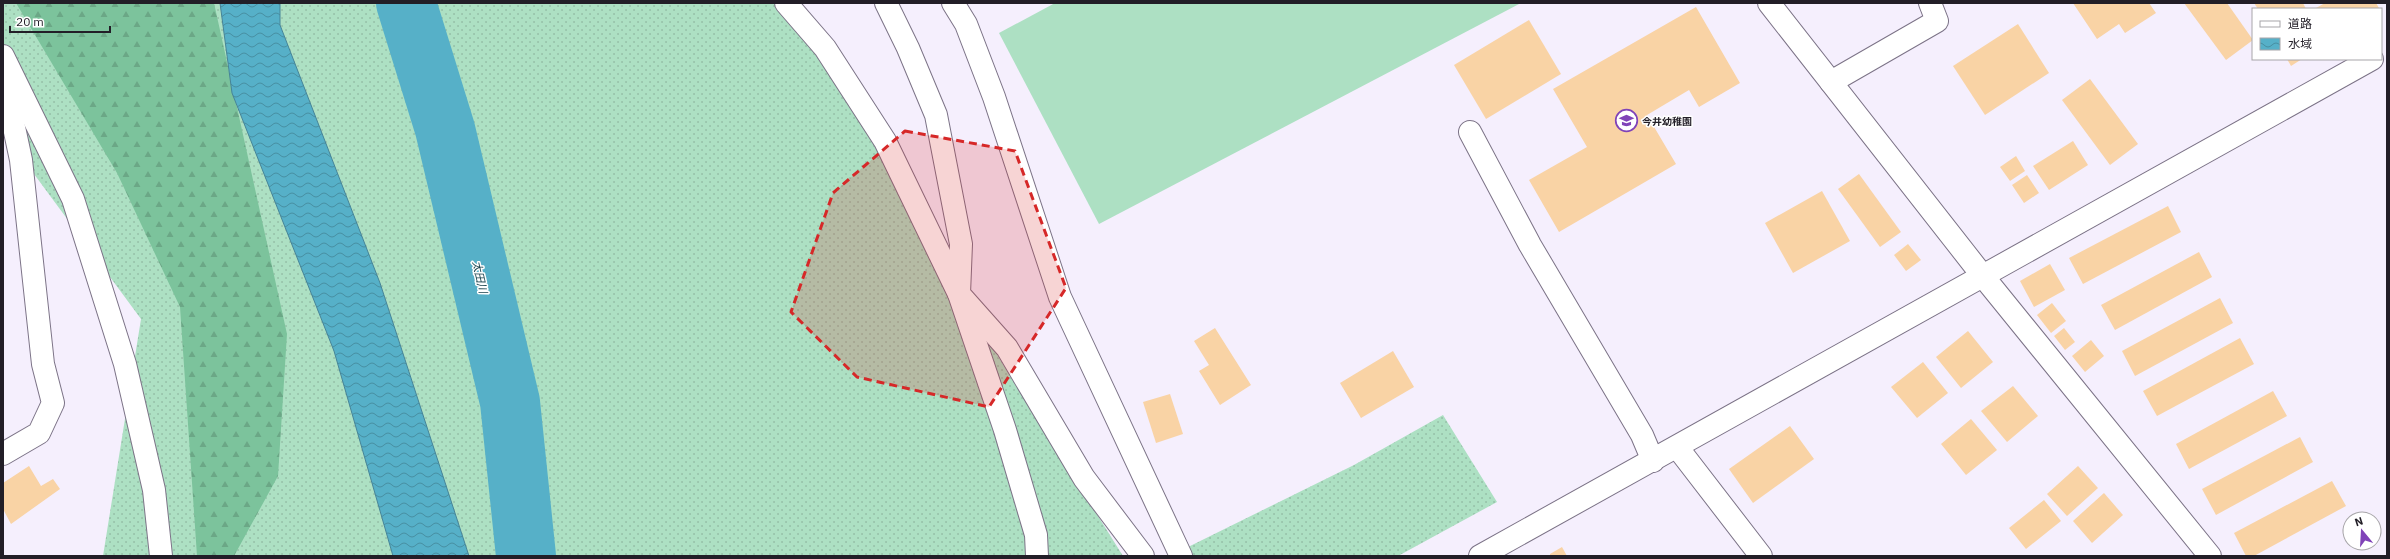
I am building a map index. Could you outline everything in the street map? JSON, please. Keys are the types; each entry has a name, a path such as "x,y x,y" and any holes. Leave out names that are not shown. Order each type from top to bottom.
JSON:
{"street":[{"path":"786,3 825,48 885,141 959,294 1005,430 1036,535 1037,556"},
{"path":"886,3 908,48 936,115 961,244 959,294 1007,348 1084,478 1143,556"},
{"path":"953,3 966,24 994,97 1060,297 1180,556"},
{"path":"1769,3 1982,275 2210,556"},
{"path":"1831,82 1937,21 1930,3"},
{"path":"1480,556 2370,60"},
{"path":"3,454 39,433 53,403 43,364 21,160 5,85 6,62"},
{"path":"6,62 25,98 73,200 125,364 154,490 161,556"},
{"path":"1470,132 1530,246 1642,435 1652,461"},
{"path":"1677,447 1761,556"}],"highlighted area":[{"path":"905,131 1015,151 1066,288 989,407 857,377 791,312 833,193"}],"green space":[{"path":"3,3 777,3 825,48 959,294 1123,556 103,556 141,319 3,132"},
{"path":"16,3 214,3 287,334 278,476 234,556 197,556 180,307 117,173"},
{"path":"1055,3 1521,3 1099,224 999,33"},
{"path":"1443,415 1497,502 1398,556 1187,556 1184,549 1354,465"}],"water":[{"path":"220,3 280,3 280,25 380,283 469,556 393,556 334,351 232,93"}],"building":[{"path":"2073,3 2149,3 2156,13 2125,33 2119,24 2097,39"},
{"path":"2184,3 2227,3 2252,41 2226,60"},
{"path":"2254,3 2303,3 2306,8 2257,8"},
{"path":"2325,3 2376,3 2379,8 2316,8"},
{"path":"1696,7 1740,83 1699,107 1689,90 1647,115 1676,164 1559,232 1529,180 1587,147 1553,89"},
{"path":"1529,20 1561,74 1486,119 1454,65"},
{"path":"2018,24 2049,73 1985,115 1953,66"},
{"path":"2288,60 2300,60 2291,66"},
{"path":"2090,79 2138,144 2110,165 2062,100"},
{"path":"2073,141 2088,165 2049,190 2033,166"},
{"path":"2016,156 2025,171 2010,181 2000,167"},
{"path":"1859,174 1901,232 1880,247 1838,189"},
{"path":"2027,175 2039,193 2024,203 2012,185"},
{"path":"1822,191 1850,241 1793,273 1765,223"},
{"path":"2168,206 2181,232 2083,284 2069,258"},
{"path":"1908,244 1921,260 1906,271 1894,255"},
{"path":"2199,252 2212,277 2115,330 2101,305"},
{"path":"2050,264 2065,290 2034,307 2020,281"},
{"path":"2220,298 2233,323 2135,376 2122,351"},
{"path":"2052,303 2066,321 2051,333 2037,315"},
{"path":"1215,328 1251,385 1220,405 1199,371 1209,365 1194,341"},
{"path":"2064,328 2075,342 2065,350 2054,336"},
{"path":"1968,331 1993,362 1961,388 1936,357"},
{"path":"2240,338 2254,364 2157,416 2143,391"},
{"path":"2091,340 2104,356 2085,372 2072,356"},
{"path":"1393,351 1414,387 1361,418 1340,383"},
{"path":"1923,362 1948,393 1917,418 1891,387"},
{"path":"2013,386 2038,416 2007,442 1981,411"},
{"path":"2273,391 2287,416 2189,469 2176,444"},
{"path":"1170,394 1183,434 1156,443 1143,402"},
{"path":"1971,419 1997,450 1966,475 1941,444"},
{"path":"1790,426 1814,459 1753,503 1729,469"},
{"path":"2300,437 2313,462 2216,515 2202,489"},
{"path":"29,466 41,486 53,479 60,489 11,524 3,509 3,483"},
{"path":"2078,466 2098,488 2067,516 2047,494"},
{"path":"2332,481 2346,506 2254,556 2246,556 2234,533"},
{"path":"2104,493 2123,515 2092,543 2073,521"},
{"path":"2044,500 2061,521 2026,549 2009,528"},
{"path":"1562,547 1567,556 1550,556 1550,554"}],"waterway":[{"name":"太田川","path":"406,3 445,129 510,402 526,556"}],"place":[{"name":"今井幼稚園","path":"1627,121"}]}
